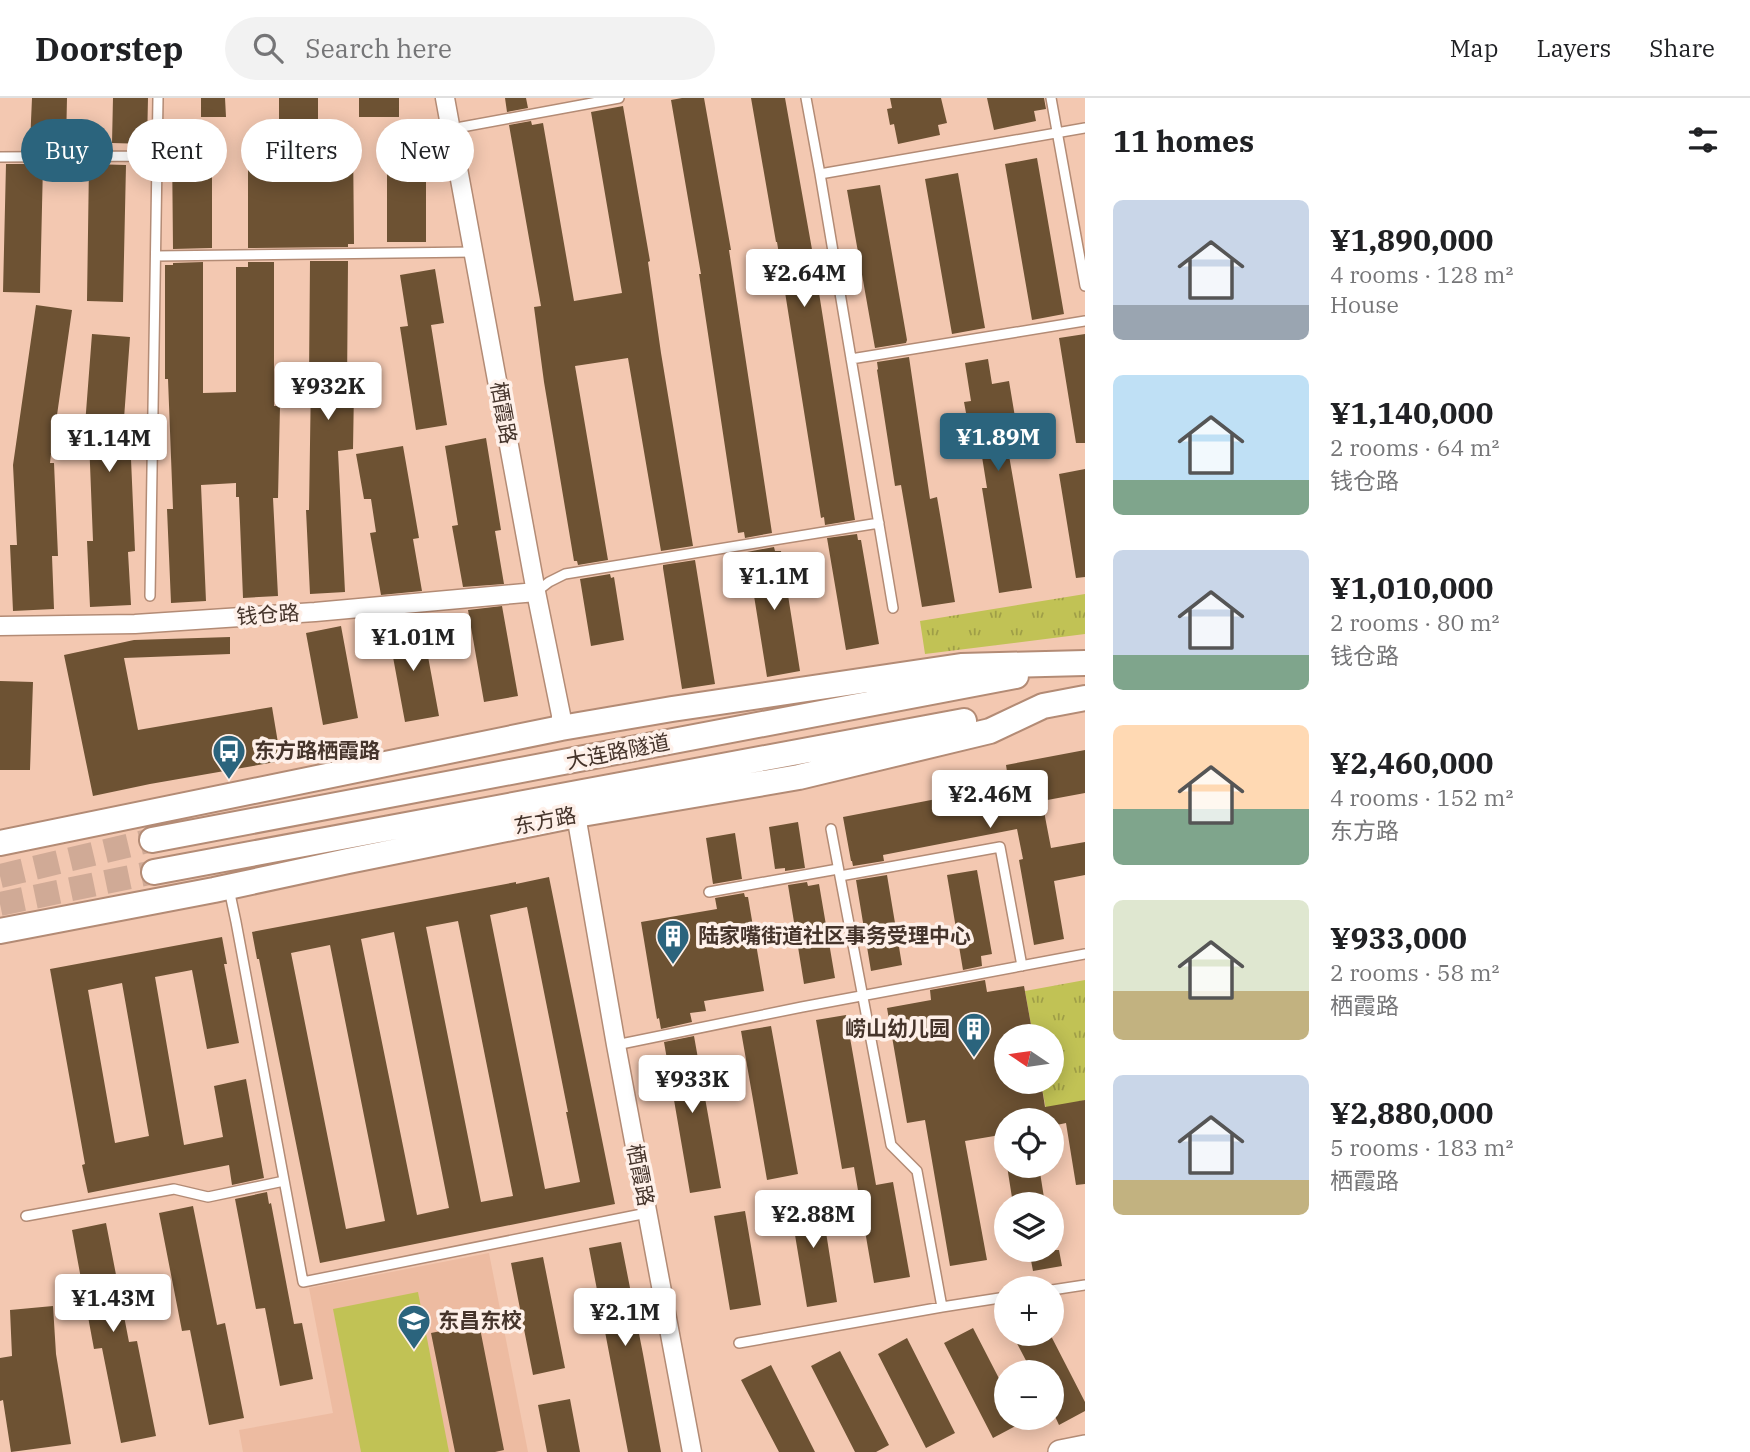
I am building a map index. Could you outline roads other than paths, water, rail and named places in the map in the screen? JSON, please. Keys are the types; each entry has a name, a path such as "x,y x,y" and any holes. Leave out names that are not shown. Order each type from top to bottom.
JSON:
{"main road":[{"path":"0,842 561,728 672,709 961,666 1085,663"},
{"name":"大连路隧道","path":"152,840 1085,663"},
{"name":"东方路","path":"0,931 576,815 799,777 990,730 1043,706 1085,698"},
{"name":"大连路隧道","path":"154,872 1043,706"}],"street":[{"name":"栖霞路","path":"445,98 449,119"},
{"name":"栖霞路","path":"461,182 561,715 561,728"},
{"name":"钱仓路","path":"0,626 135,624 315,612 536,592"},
{"name":"栖霞路","path":"576,815 692,1452"},
{"path":"1060,1452 1085,1447"}],"lane":[{"path":"157,119 158,98"},
{"path":"474,125 619,98"},
{"path":"806,98 893,608"},
{"path":"1051,98 1085,286"},
{"path":"820,174 1085,128"},
{"path":"0,157 127,156"},
{"path":"150,596 156,182"},
{"path":"156,256 474,252"},
{"path":"851,359 1085,321"},
{"path":"536,592 565,574 879,523"},
{"path":"831,829 891,1145 917,1171 942,1307"},
{"path":"709,892 1000,847 1021,966"},
{"path":"228,887 303,1282 647,1213"},
{"path":"616,1045 1085,954"},
{"path":"26,1216 174,1189 208,1198 284,1181"},
{"path":"1064,1288 1085,1285"},
{"path":"739,1343 994,1299"}],"tunnel":[{"path":"0,876 152,840"},
{"path":"0,904 154,872"}],"place":[{"name":"东方路栖霞路","path":"229,781"},
{"name":"陆家嘴街道社区事务受理中心","path":"673,966"},
{"name":"崂山幼儿园","path":"974,1059"},
{"name":"东昌东校","path":"414,1351"}]}
